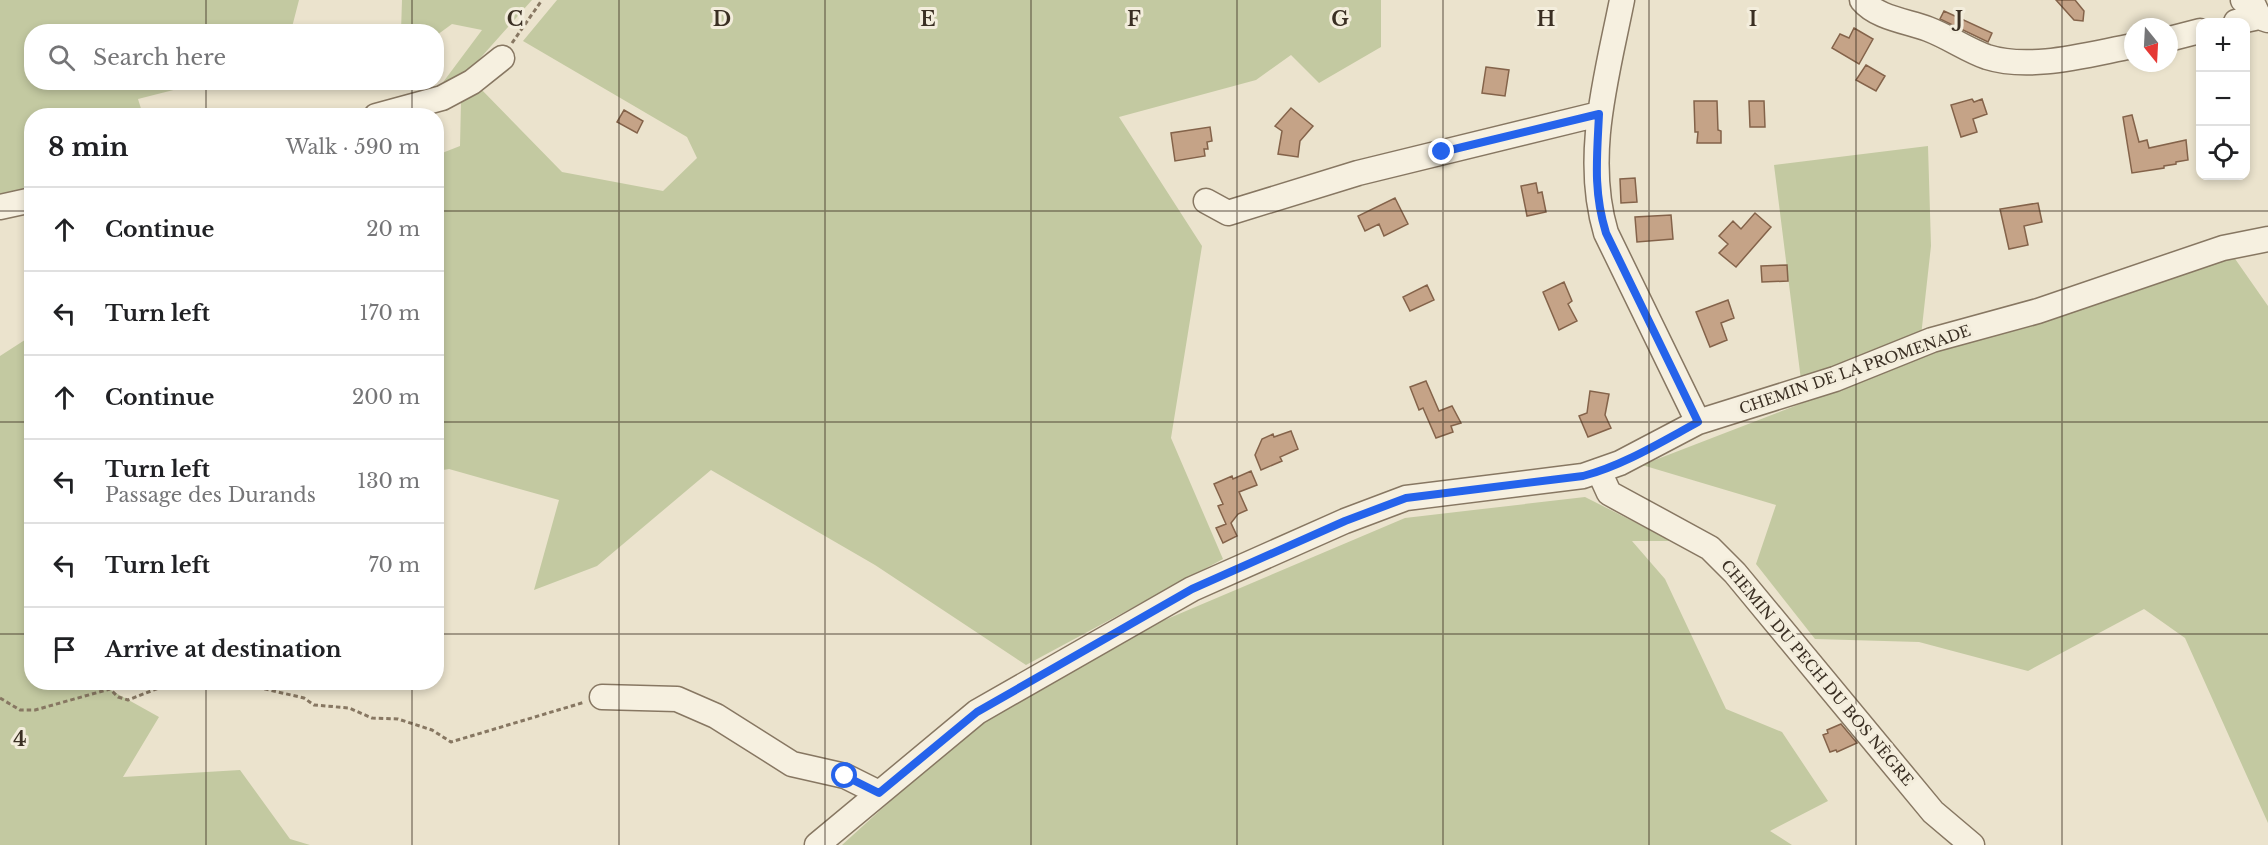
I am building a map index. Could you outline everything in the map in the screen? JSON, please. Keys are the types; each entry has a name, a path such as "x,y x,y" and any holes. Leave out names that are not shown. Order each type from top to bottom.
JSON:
{"street":[{"path":"1622,0 1599,114 1596,186 1600,214 1606,233 1698,422"},
{"path":"1862,0 1867,6 1885,15 1930,30 1988,57 2037,63 2124,48"},
{"path":"2178,37 2196,32"},
{"path":"405,108 442,98 472,82 502,58"},
{"path":"1206,201 1228,213 1358,173 1599,114"},
{"path":"0,207 24,202"},
{"name":"CHEMIN DE LA PROMENADE","path":"817,845 977,712 1192,589 1345,521 1406,498 1583,476 1620,463 1698,422 1835,380 1932,340 2038,311 2223,248 2268,239"},
{"name":"CHEMIN DU PECH DU BOS NÈGRE","path":"1599,471 1609,493 1710,548 1735,573 1933,812 1972,845"},
{"path":"602,697 677,699 716,716 792,765 845,776 879,793"}],"path":[{"path":"502,58 542,0"},
{"path":"0,698 20,710 35,710 106,690"},
{"path":"111,690 117,697 128,700 154,690"},
{"path":"270,690 304,698 314,705 349,708 372,718 398,719 432,730 451,742 602,697"}],"green space":[{"path":"0,0 299,0 293,24 24,24 24,90 173,90 138,99 141,108 24,108 24,193 0,199"},
{"path":"402,0 532,0 459,82 444,87 444,81 482,30 452,24 444,30 444,24 401,24"},
{"path":"557,0 1381,0 1381,47 1319,83 1291,55 1256,80 1119,117 1202,246 1171,438 1223,559 1026,665 875,565 711,470 597,566 534,590 559,500 449,469 444,470 444,152 460,146 461,102 479,87 562,172 663,191 697,158 687,137 523,41"},
{"path":"1928,146 1931,246 1921,336 1801,380 1774,165"},
{"path":"2231,253 2268,306 2268,823 2185,638 2144,609 2028,671 1919,642 1815,639 1756,564 1776,505 1642,465 1929,354"},
{"path":"24,341 24,690 111,690 159,717 123,777 240,770 290,839 310,845 0,845 0,356"},
{"path":"1585,497 1672,541 1632,541 1665,579 1726,709 1782,732 1828,801 1770,831 1792,845 842,845 976,723 1127,636 1405,518"}],"building":[{"path":"2056,0 2075,0 2084,11 2083,21 2074,20"},
{"path":"1944,11 1992,33 1988,42 1940,19"},
{"path":"1854,28 1873,39 1859,64 1832,48 1840,34 1849,38"},
{"path":"1866,65 1885,76 1876,91 1856,80"},
{"path":"1486,67 1509,70 1505,96 1482,93"},
{"path":"1972,99 1974,102 1982,99 1987,114 1973,119 1977,132 1961,137 1951,105"},
{"path":"1694,101 1717,101 1721,143 1697,143"},
{"path":"1749,101 1764,101 1765,127 1750,127"},
{"path":"1291,108 1313,126 1300,141 1298,157 1278,154 1282,131 1275,126"},
{"path":"624,110 643,121 637,133 617,122"},
{"path":"2132,115 2139,142 2147,140 2149,148 2186,140 2188,160 2164,166 2164,168 2132,173 2123,117"},
{"path":"1210,127 1212,141 1207,142 1208,149 1204,149 1205,156 1175,161 1171,133"},
{"path":"1635,178 1637,202 1621,203 1620,179"},
{"path":"1536,183 1538,193 1542,192 1546,212 1527,216 1521,186"},
{"path":"1395,198 1408,224 1384,236 1379,224 1365,231 1358,216"},
{"path":"2038,203 2042,222 2024,226 2028,245 2009,249 2000,209"},
{"path":"1755,213 1771,227 1736,267 1719,253 1728,244 1719,236 1733,221 1741,229"},
{"path":"1671,215 1673,239 1637,242 1635,217"},
{"path":"1787,265 1788,281 1762,282 1761,266"},
{"path":"1564,282 1572,301 1568,304 1577,321 1559,330 1543,292"},
{"path":"1427,285 1434,300 1410,311 1403,297"},
{"path":"1728,300 1734,318 1721,323 1727,340 1710,347 1696,312"},
{"path":"1426,381 1439,411 1452,406 1461,423 1451,426 1453,432 1436,438 1423,408 1419,410 1410,387"},
{"path":"1590,391 1609,394 1605,415 1611,428 1588,437 1579,416 1587,413"},
{"path":"1291,431 1298,449 1280,457 1282,461 1261,470 1255,455 1262,439 1273,434 1274,437"},
{"path":"1251,471 1257,485 1239,492 1247,510 1238,514 1231,523 1237,536 1223,543 1216,528 1226,524 1218,506 1223,504 1214,484"},
{"path":"1841,724 1857,743 1837,752 1836,750 1830,752 1823,735 1828,733 1827,730"}],"route":[{"path":"845,776 879,793 977,712 1192,589 1345,521 1406,498 1583,476 1620,463 1698,422 1606,233 1600,214 1596,186 1599,114 1442,152"}]}
